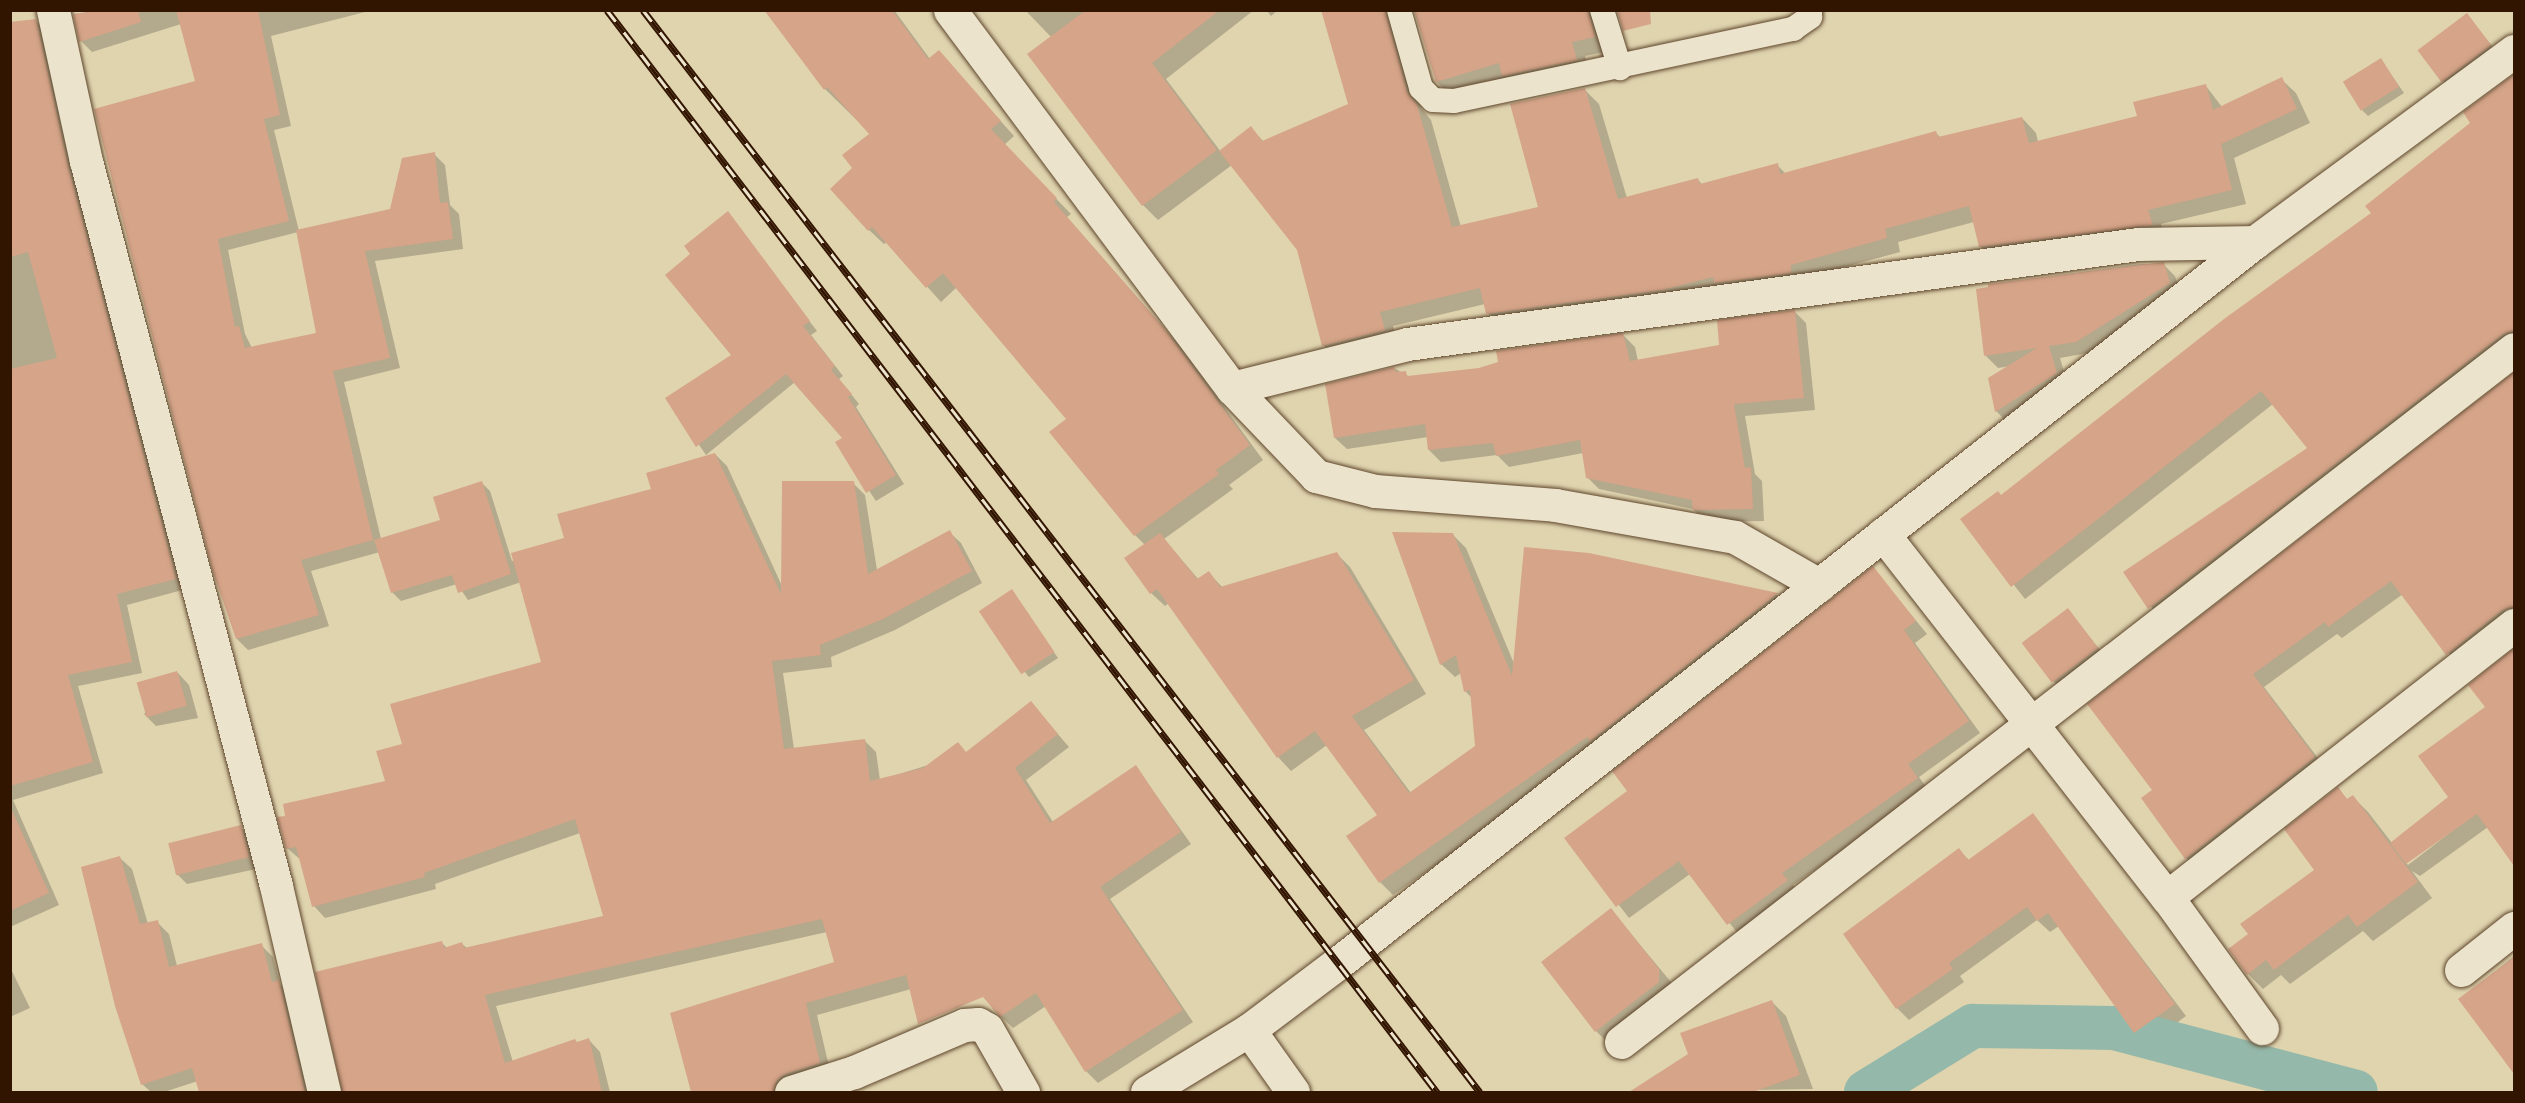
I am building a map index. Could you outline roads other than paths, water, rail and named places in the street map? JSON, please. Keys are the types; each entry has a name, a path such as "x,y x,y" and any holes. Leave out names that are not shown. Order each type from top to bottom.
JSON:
{"street":[{"path":"53,10 86,161 276,886 324,1092"},
{"path":"950,10 1232,388 1316,476 1374,491 1556,505 1735,537 1819,585"},
{"path":"1147,1092 1249,1029 2255,242 2514,51"},
{"path":"1232,388 1407,344 2138,244 2255,242"},
{"path":"1621,1042 2030,721 2514,349"},
{"path":"1883,534 2167,897 2262,1028"},
{"path":"2167,897 2514,625"},
{"path":"2461,970 2514,928"},
{"path":"790,1092 854,1072 964,1025 978,1024 987,1029 1023,1092"},
{"path":"1249,1029 1293,1092"}],"lane":[{"path":"1399,10 1421,88 1433,100 1454,101 1620,68 1793,29 1810,17 1810,10"},
{"path":"1602,10 1620,68"}],"waterway":[{"path":"1866,1092 1973,1026 2114,1028 2356,1092"}],"railway":[{"path":"607,10 1437,1092"},
{"path":"643,10 1480,1092"}]}
